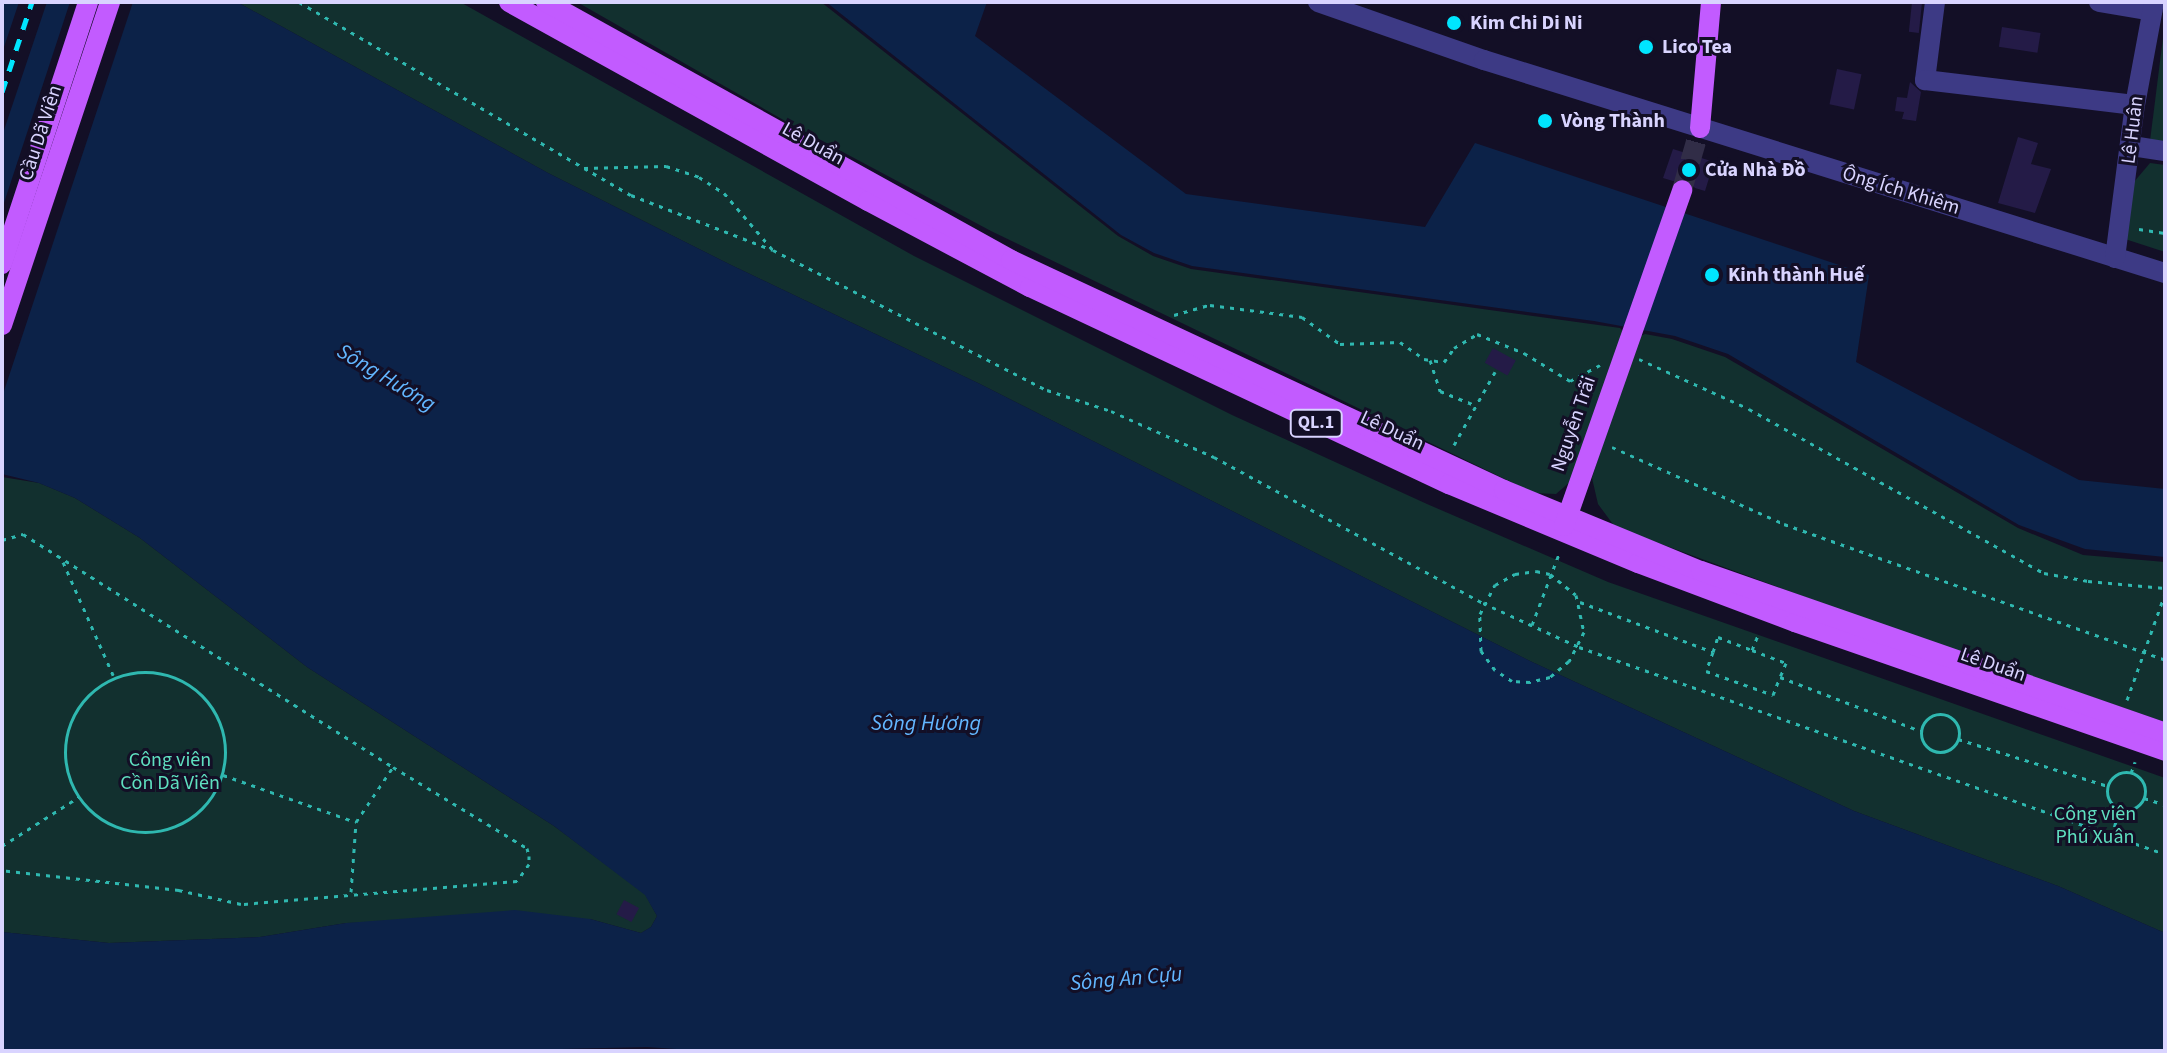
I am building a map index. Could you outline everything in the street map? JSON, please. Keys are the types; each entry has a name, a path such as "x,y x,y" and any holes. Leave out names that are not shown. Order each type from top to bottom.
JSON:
{"main road":[{"name":"Cầu Dã Viên","path":"2,264 88,2"},
{"name":"Cầu Dã Viên","path":"2,325 110,2"},
{"name":"Lê Duẩn","path":"509,2 1030,287 1449,484 2165,733"},
{"name":"Lê Duẩn","path":"546,2 1011,260 1565,524 1795,622 2165,751"},
{"path":"1700,128 1711,2"},
{"name":"Nguyễn Trãi","path":"1565,524 1682,190"}],"street":[{"name":"Ông Ích Khiêm","path":"1318,2 1456,51 2165,273"},
{"path":"1935,2 1925,80 2135,105"},
{"path":"2099,2 2153,7"},
{"name":"Lê Huân","path":"2115,258 2135,105 2153,7"},
{"path":"2132,146 2165,151"}],"path":[{"path":"299,2 584,168 657,206 773,250 1047,390 1111,411 1214,457 1483,603 1579,647 2165,854"},
{"path":"584,168 666,166 699,177 724,193 773,250"},
{"path":"2139,229 2165,233"},
{"path":"1163,317 1210,305 1302,317 1340,344 1400,342 1430,360 1444,362 1454,348 1477,334 1524,353 1570,381 1603,363"},
{"path":"1639,359 1749,409 2044,573 2088,581 2165,588"},
{"path":"1430,360 1440,391 1475,405"},
{"path":"1450,452 1495,372"},
{"path":"1612,447 1784,524 2165,660"},
{"path":"2,540 23,534 63,562 527,848 529,864 517,881 241,904 179,890 2,870"},
{"path":"1532,625 1559,554"},
{"path":"63,562 113,676"},
{"path":"1580,602 1584,632 1579,647 1569,661 1550,677 1530,682 1512,681 1495,670 1481,651 1480,614 1495,585 1515,574 1550,574 1580,602 1713,652"},
{"path":"2127,700 2165,594"},
{"path":"1752,650 1759,633"},
{"path":"1718,637 1752,650 1786,663 1773,695 1706,671 1718,637"},
{"path":"150,671 176,677 199,691 215,712 225,736 223,775 202,810 180,825 154,832 128,830 103,820 79,797 70,779 65,753 68,727 81,703 113,676 150,671"},
{"path":"1780,677 1921,731"},
{"path":"1944,714 1958,726 1958,739 1945,751 1933,751 1924,743 1921,731 1932,716 1944,714"},
{"path":"1958,739 2108,786"},
{"path":"2131,773 2135,762"},
{"path":"351,893 356,822 393,767"},
{"path":"2131,773 2144,785 2144,798 2131,810 2119,809 2110,801 2108,786 2117,774 2131,773"},
{"path":"223,775 356,822"},
{"path":"2,846 79,797"},
{"path":"2144,798 2165,805"},
{"path":"2112,836 2119,809"}],"green space":[{"name":"Công viên Phú Xuân","path":"237,2 460,2 914,256 1232,415 1427,504 1608,582 2165,778 2165,933 2058,886 1854,811 1530,661 980,384 548,173"},
{"path":"577,2 821,2 1118,236 1153,256 1191,269 1620,328 1625,334 1571,481 1556,494 1534,493 991,231 794,126"},
{"path":"2165,22 2165,151 2149,149"},
{"path":"2150,163 2165,165 2165,252 2125,239 2134,182"},
{"path":"1645,334 1672,339 1725,357 2018,528 2083,555 2165,562 2165,722 1873,622 1615,527 1598,504 1592,478 1636,338"},
{"name":"Công viên Cồn Dã Viên","path":"2,477 39,483 75,498 140,538 307,667 554,826 645,894 657,916 651,927 641,933 590,919 346,923 260,937 109,943 2,932"}],"water":[{"name":"Sông Hương","path":"2,2 237,2 548,173 980,384 1530,661 1854,811 2058,886 2165,933 2165,1051 705,1051 647,1047 478,1051 2,1051 2,932 109,943 260,937 346,923 515,910 590,919 641,933 651,927 657,916 645,895 554,826 307,667 140,538 75,498 39,483 2,474"},
{"path":"826,2 987,2 975,36 1186,194 1425,227 1475,143 1869,275 1856,362 2079,480 2165,489 2165,557 2085,549 2019,525 1728,354 1675,336 1594,321 1192,266 1154,253 1121,235"}],"pier":[{"path":"19,2 47,2 2,136 2,53"},
{"path":"70,2 133,2 2,397 2,209"}],"building":[{"path":"1912,2 1922,3 1919,33 1909,32"},
{"path":"2002,27 2041,33 2037,53 1999,47"},
{"path":"1837,69 1861,74 1854,109 1830,104"},
{"path":"1910,82 1921,92 1916,121 1902,119 1904,112 1895,111 1897,97 1907,98"},
{"path":"2018,137 2038,143 2031,164 2051,169 2035,213 1998,203"},
{"name":"Cửa Nhà Đồ","path":"1673,149 1714,162 1705,191 1695,188 1686,178 1673,181 1663,178"},
{"path":"1493,348 1516,361 1507,375 1485,363"},
{"path":"624,900 639,908 631,922 616,914"}],"tunnel":[{"path":"1682,190 1700,128"}],"railway":[{"path":"2,92 32,2"}],"place":[{"name":"Kim Chi Di Ni","path":"1454,23"},
{"name":"Lico Tea","path":"1646,47"},
{"name":"Vòng Thành","path":"1545,121"},
{"name":"Cửa Nhà Đồ","path":"1689,170"},
{"name":"Kinh thành Huế","path":"1712,275"}],"water label":[{"name":"Sông An Cựu","path":"1126,979"}]}
